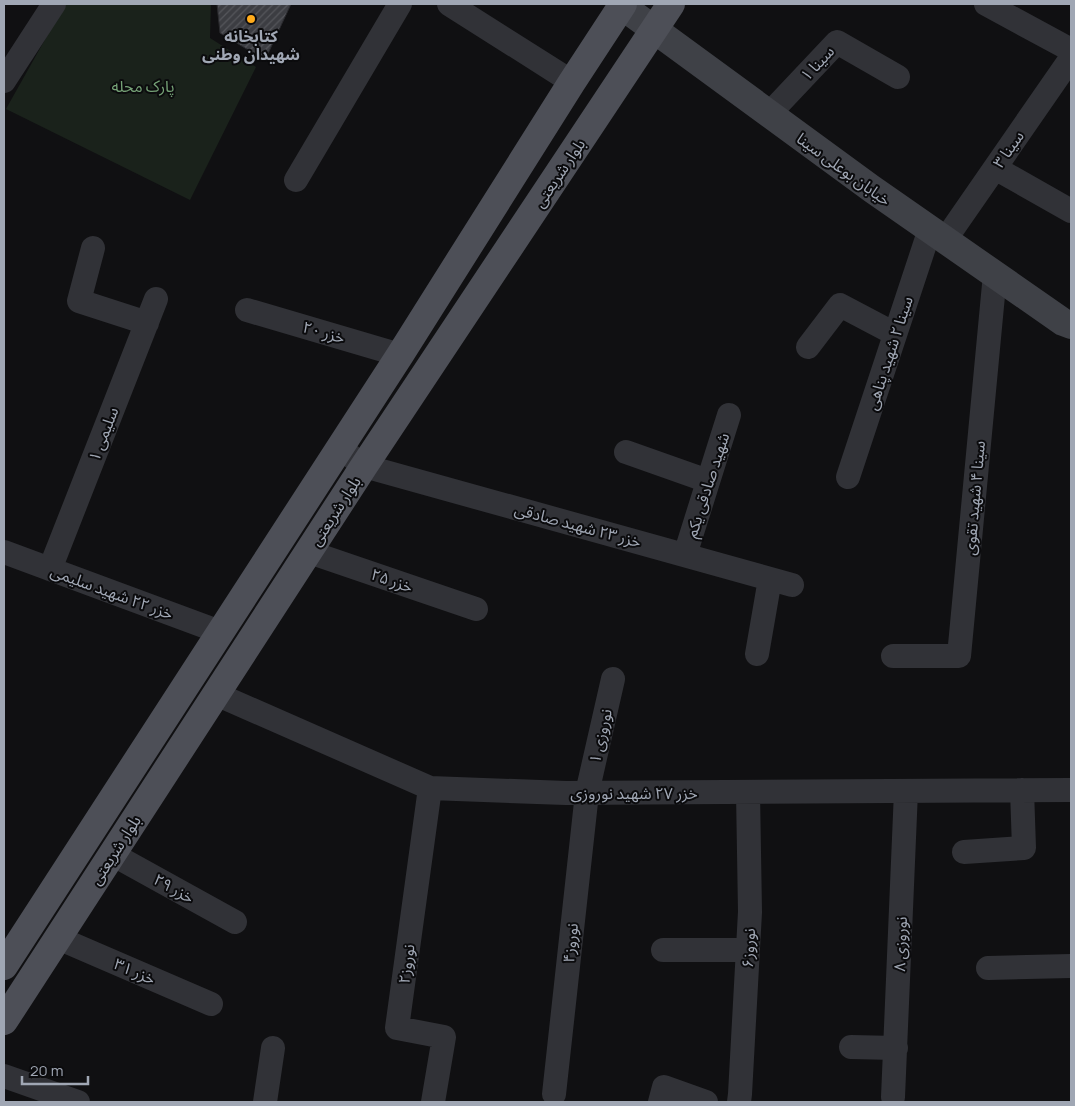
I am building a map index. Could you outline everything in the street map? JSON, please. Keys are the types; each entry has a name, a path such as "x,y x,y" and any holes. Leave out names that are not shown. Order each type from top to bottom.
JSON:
{"main road":[{"name":"بلوار شریعتی","path":"4,1021 364,466 671,4"},
{"name":"بلوار شریعتی","path":"4,966 400,355 622,5"},
{"name":"خیابان بوعلی سینا","path":"622,5 654,31 937,235 1063,322 1071,325"}],"street":[{"path":"4,81 54,4"},
{"path":"296,180 400,4"},
{"path":"449,4 572,82"},
{"path":"986,4 1071,50"},
{"name":"سینا ۱","path":"770,114 837,42 898,77"},
{"name":"سینا ۳","path":"937,235 995,168 1071,58"},
{"path":"995,168 1071,211"},
{"name":"سینا ۲ شهید پناهی","path":"848,477 895,334 937,235"},
{"path":"93,248 78,301 147,322"},
{"name":"سینا ۴ شهید تقوی","path":"893,656 959,656 995,274"},
{"name":"سلیمی ۱","path":"50,569 156,299"},
{"path":"808,347 840,305 895,334"},
{"name":"خزر ۲۰","path":"247,310 400,355"},
{"name":"شهید صادقی یکم","path":"685,555 729,415"},
{"path":"340,448 364,466"},
{"path":"626,452 708,481"},
{"name":"خزر ۲۳ شهید صادقی","path":"364,466 781,582 757,654"},
{"name":"خزر ۲۲ شهید سلیمی","path":"4,552 220,632"},
{"name":"خزر ۲۵","path":"309,552 476,609"},
{"name":"نوروزی ۱","path":"587,793 613,679"},
{"name":"خزر ۲۷ شهید نوروزی","path":"216,694 430,788 587,793 1071,790"},
{"name":"نوروز۲","path":"430,788 397,1028 444,1037 433,1102"},
{"path":"964,852 1024,848 1022,790"},
{"name":"نوروز۶","path":"738,1102 750,912 748,792"},
{"name":"نوروزی ۸","path":"893,1098 906,792"},
{"name":"نوروز۴","path":"554,1094 587,793"},
{"name":"خزر ۲۹","path":"112,854 235,922"},
{"name":"خزر ۳۱","path":"58,938 211,1004"},
{"path":"663,950 748,950"},
{"path":"988,968 1071,966"},
{"path":"851,1047 896,1048"},
{"path":"265,1102 273,1048"},
{"path":"4,1076 78,1102"},
{"path":"660,1102 664,1087 706,1102"}],"green space":[{"name":"پارک محله","path":"65,4 211,4 210,38 256,67 190,200 6,109"}],"building":[{"name":"کتابخانه شهیدان وطنی","path":"217,4 291,4 265,60 220,33"}],"place":[{"name":"کتابخانه شهیدان وطنی","path":"251,19"}]}
